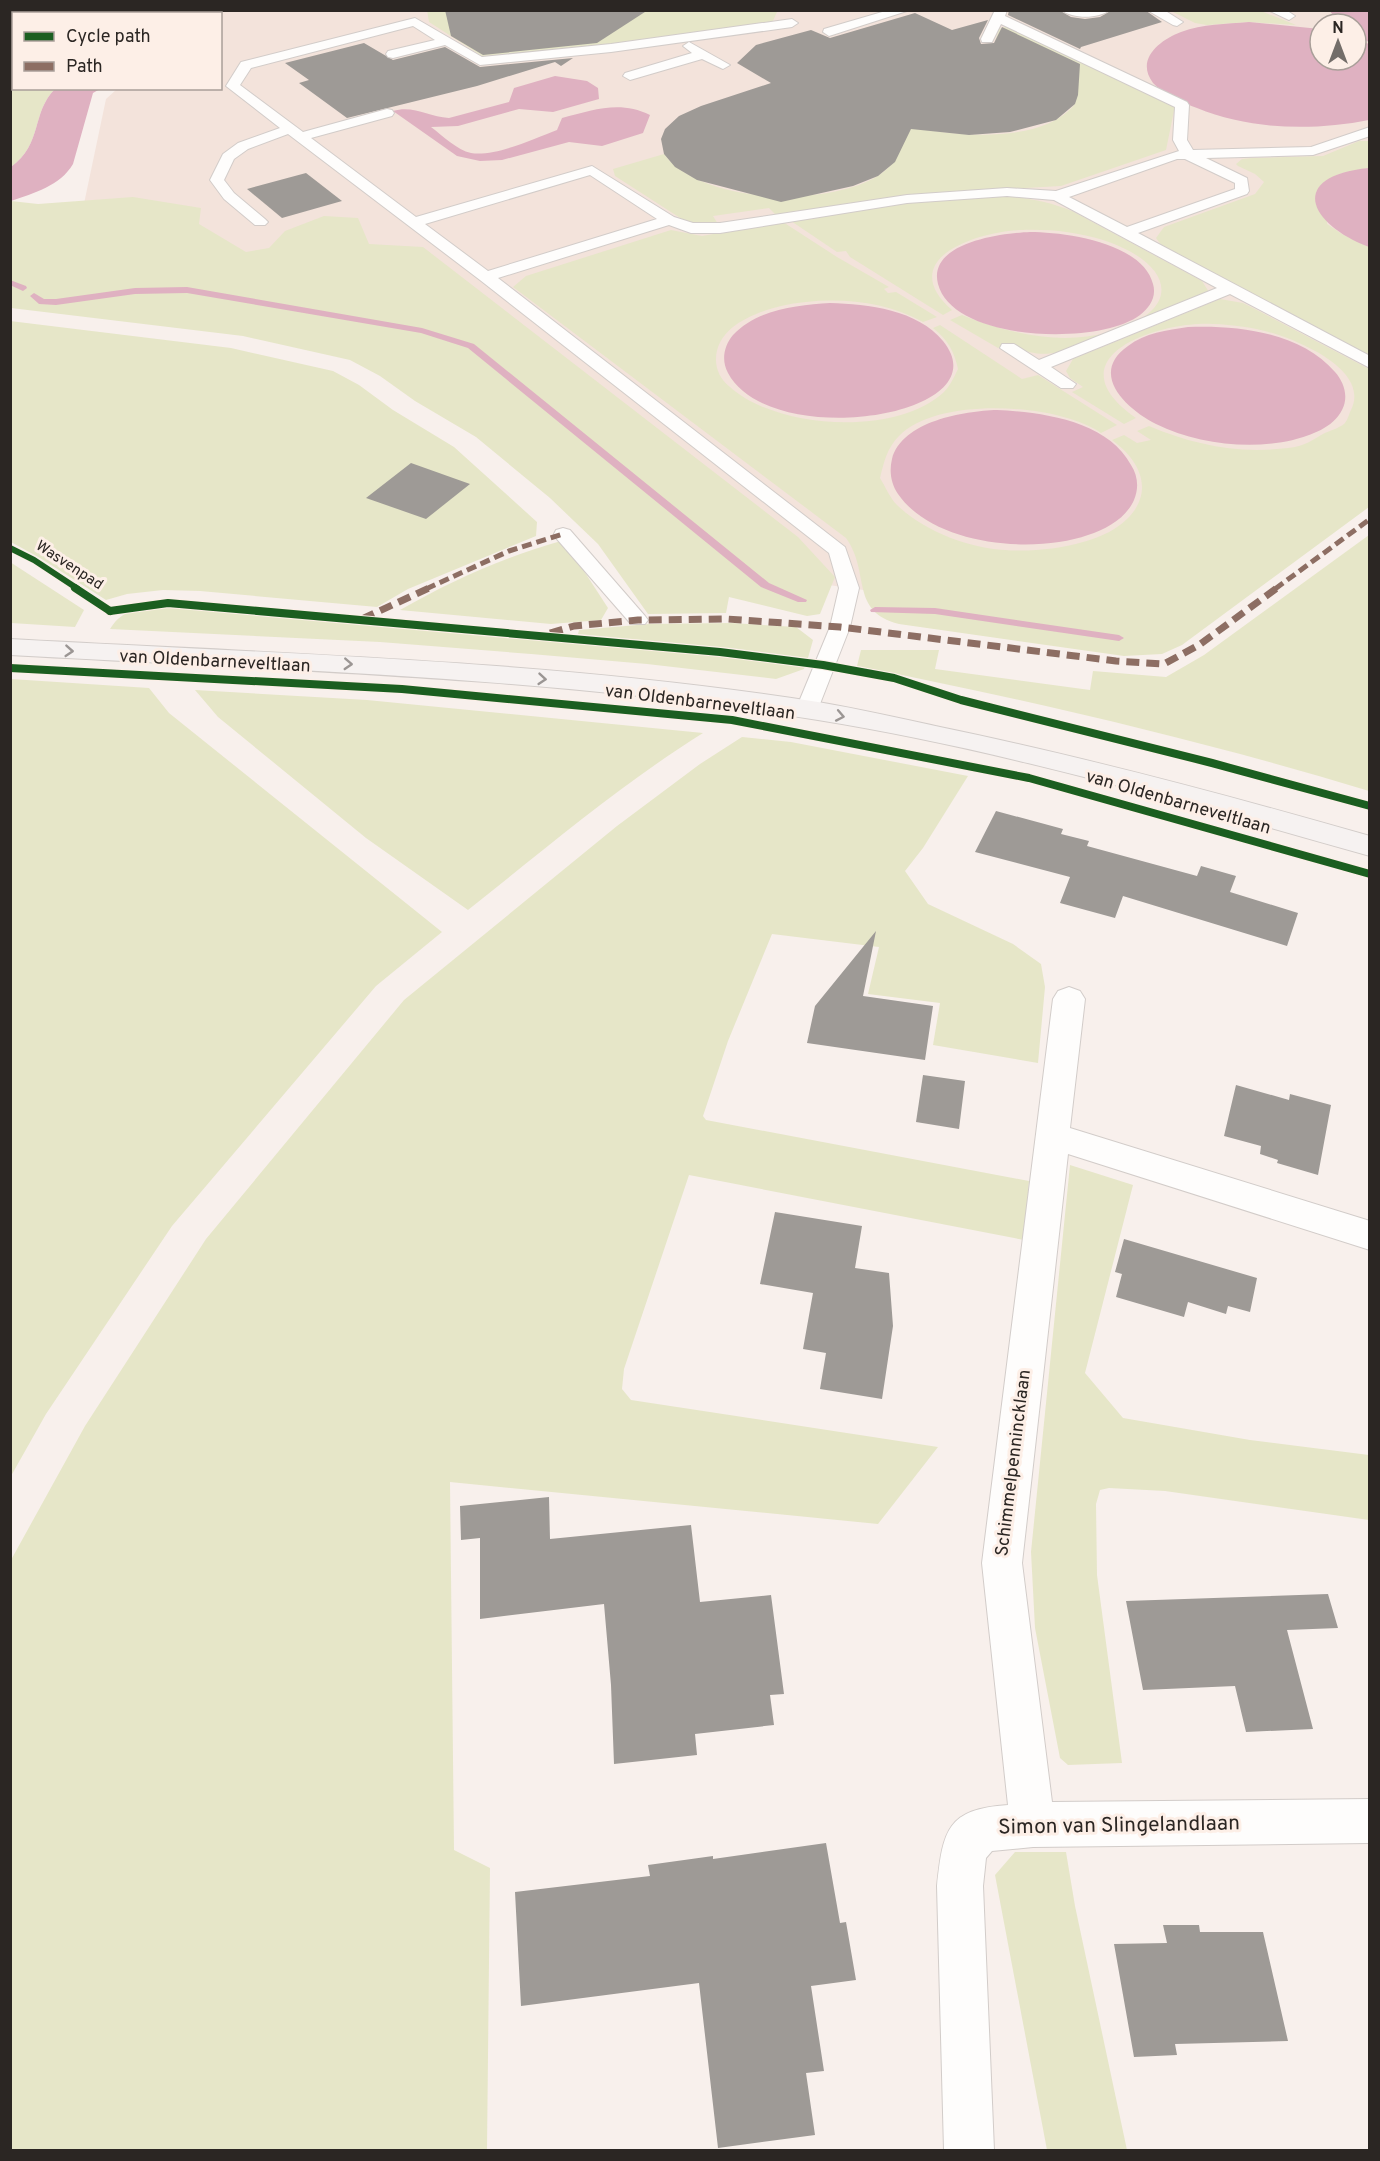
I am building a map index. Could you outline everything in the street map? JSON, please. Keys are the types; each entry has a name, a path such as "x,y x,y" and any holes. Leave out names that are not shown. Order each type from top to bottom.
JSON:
{"main road":[{"name":"van Oldenbarneveltlaan","path":"10,629 410,650 609,666 811,700 975,722 1117,755 1370,824"},
{"name":"van Oldenbarneveltlaan","path":"10,647 393,667 811,700 1238,808 1370,846"}],"street":[{"name":"Schimmelpennincklaan","path":"1033,1825 1002,1563 1069,999"},
{"path":"1052,1136 1370,1236"},
{"name":"Simon van Slingelandlaan","path":"969,2151 960,1886 964,1848 981,1830 1033,1825 1370,1821"}],"lane":[{"path":"829,32 904,10"},
{"path":"1067,10 1091,13 1104,10"},
{"path":"1153,10 1177,22"},
{"path":"1274,10 1289,16"},
{"path":"987,39 1000,14 1182,105 1180,140 1188,154 1242,182 1242,191 1125,233"},
{"path":"792,23 480,61 446,41 416,16 246,65 233,86 486,277 838,551 849,588 840,627 811,700"},
{"path":"675,39 723,65"},
{"path":"393,54 446,41"},
{"path":"630,76 704,54"},
{"path":"260,222 229,195 217,180 228,157 243,146 387,113"},
{"path":"414,222 592,170 669,220 691,228 720,228 908,199 1007,192 1057,195 1175,155 1313,151 1370,131"},
{"path":"1057,195 1370,363"},
{"path":"486,277 669,220"},
{"path":"1038,366 1229,289"},
{"path":"1008,348 1067,384"},
{"path":"563,534 638,620"}],"shaded area":[{"path":"200,11 1369,11 1369,454 1113,626 794,580 469,331 73,256 106,99 116,90 222,90 222,12 198,12"},
{"path":"1369,11 1369,42 1368,12 1331,12"},
{"path":"1249,22 1308,28 1308,72 1368,72 1369,44 1369,120 1304,127 1238,121 1186,104 1153,83 1148,74 1148,58 1158,45 1181,32 1215,25"},
{"path":"555,76 587,81 598,88 599,99 553,112 519,109 458,126 431,127 461,149 480,154 514,146 557,130 562,118 606,108 628,108 650,115 643,133 602,146 569,142 502,160 480,161 457,156 393,111 408,109 449,118 509,102 514,88"},
{"path":"54,90 98,90 93,93 73,164 68,172 46,188 11,201 11,167 21,158 33,139 42,108"},
{"path":"1370,168 1369,247 1332,226 1321,214 1315,202 1317,190 1326,180 1343,173"},
{"path":"1030,232 1082,238 1119,250 1134,259 1146,270 1153,284 1154,293 1149,306 1140,315 1120,325 1062,334 1029,333 998,327 970,318 949,303 938,284 938,270 944,258 955,249 970,243 1003,235"},
{"path":"830,303 876,307 891,311 920,322 933,331 943,341 953,367 941,389 913,405 874,415 831,418 788,412 752,397 728,373 724,358 727,344 743,326 778,310"},
{"path":"1188,327 1247,330 1267,334 1305,348 1321,358 1341,380 1345,395 1342,410 1333,422 1314,433 1293,440 1259,445 1206,440 1156,424 1124,400 1116,390 1111,368 1117,357 1128,346 1142,338"},
{"path":"997,410 1053,417 1090,429 1107,438 1120,450 1135,473 1137,491 1131,506 1115,522 1095,533 1066,541 1041,544 986,541 960,535 935,525 914,511 898,494 892,482 891,464 898,446 908,435 936,421 968,413"}],"green space":[{"path":"427,10 782,11 777,12 772,23 609,46 482,56 429,22"},
{"path":"11,11 134,11 12,12 12,90 54,90 42,108 28,148 11,167"},
{"path":"1171,11 1261,11 1296,25 1249,22 1207,25 1195,23"},
{"path":"1007,26 1175,106 1166,150 1061,186 903,195 776,215 769,208 713,216 718,224 688,223 615,176 613,169 664,154 682,171 707,183 737,192 769,196 802,196 833,192 860,184 882,173 896,158 910,127 950,133 997,134 1020,132 1042,126 1060,117 1075,104 1078,86 994,45 999,29"},
{"path":"1359,141 1369,141 1369,168 1342,173 1330,179 1327,224 1369,247 1369,353 1364,355 1165,250 1156,238 1164,227 1255,194 1264,182 1255,174 1236,164 1242,159 1323,156"},
{"path":"999,196 1036,200 1072,211 1202,281 1209,292 1135,322 1151,311 1160,299 1161,286 1156,273 1144,260 1126,249 1093,237 1063,232 1022,230 984,236 948,251 937,263 932,276 937,292 952,310 943,315 850,257 846,251 837,252 791,221 910,203"},
{"path":"133,197 201,208 199,224 246,252 269,248 285,231 324,216 358,218 369,244 423,247 798,537 835,577 820,614 807,616 729,597 726,613 648,614 598,544 550,498 476,437 415,401 380,376 350,360 243,336 11,308 11,201 38,204"},
{"path":"783,222 889,287 884,289 888,293 896,292 937,317 923,322 890,308 872,304 817,301 781,306 749,317 729,330 722,339 716,364 724,381 750,401 776,412 805,419 836,422 867,421 897,416 923,406 944,392 958,369 950,346 933,328 940,325 1022,379 1038,375 1117,425 1101,433 1082,423 1057,415 998,408 941,414 917,423 899,436 892,445 880,478 897,505 933,530 976,546 1014,551 1054,548 1083,542 1119,526 1132,514 1140,501 1142,486 1139,471 1129,456 1112,440 1124,435 1137,443 1151,440 1137,431 1149,426 1195,442 1227,448 1277,449 1302,445 1344,424 1354,400 1349,379 1342,370 1322,355 1291,339 1270,332 1236,326 1213,324 1165,329 1121,347 1108,361 1104,378 1112,397 1136,418 1124,424 1072,392 1083,387 1070,378 1066,371 1073,359 1220,299 1243,303 1369,369 1369,507 1182,645 1162,654 1124,656 899,624 883,618 873,610 867,600 858,564 846,538 513,287 526,276 671,230 702,236"},
{"path":"962,315 1015,332 1053,338 1090,336 1123,327 1060,352 1040,354 1009,344 998,348 950,320"},
{"path":"10,321 231,348 333,371 359,385 393,410 454,447 537,522 536,536 408,589 377,607 200,591 163,590 127,594 106,600 11,542"},
{"path":"1369,535 1369,791 1306,772 1114,722 857,666 861,650 939,650 935,669 1090,690 1093,671 1166,677 1204,655"},
{"path":"561,541 571,551 608,608 601,620 551,624 400,610 479,570"},
{"path":"10,562 84,610 75,627 11,623"},
{"path":"162,607 682,652 805,666 804,669 776,679 647,664 380,642 110,629 127,613 139,609"},
{"path":"731,623 796,627 813,640 808,658 731,648 578,634 579,630 649,624"},
{"path":"11,679 149,688 169,713 442,932 376,986 172,1226 46,1414 11,1476"},
{"path":"195,690 367,700 703,733 612,796 468,910 366,838 218,717"},
{"path":"742,737 791,742 968,776 923,848 905,871 928,904 1013,944 1041,964 1045,987 1038,1063 933,1045 940,1003 868,994 879,947 772,934 728,1041 703,1116 706,1120 1029,1181 1024,1240 689,1175 624,1369 622,1389 631,1400 938,1447 878,1524 450,1482 454,1850 490,1868 487,2150 11,2150 11,1560 85,1426 206,1239 404,1000 617,826 700,764"},
{"path":"1070,1165 1133,1185 1085,1373 1123,1418 1250,1440 1369,1455 1369,1520 1165,1491 1109,1488 1100,1490 1096,1504 1097,1575 1122,1763 1068,1765 1060,1758 1035,1628 1031,1552"},
{"path":"1015,1852 1066,1852 1075,1906 1127,2150 1047,2150 995,1875"}],"building":[{"path":"445,10 648,10 597,43 483,55 451,36"},
{"path":"1009,10 1059,10 1071,17 1085,19 1100,17 1112,10 1145,10 1162,22 1080,49 1008,15"},
{"path":"915,13 952,30 988,20 979,38 981,44 994,43 1002,27 1080,64 1078,95 1075,104 1056,120 1010,132 969,135 911,129 895,162 878,176 853,186 781,202 697,180 675,167 664,154 661,139 665,129 679,116 701,106 771,83 737,63 756,45 811,30 830,38"},
{"path":"364,43 393,60 445,47 480,67 573,58 561,66 555,62 477,86 347,118 299,83 309,80 285,63"},
{"path":"306,173 342,201 282,218 247,189"},
{"path":"411,463 470,484 426,519 366,498"},
{"path":"996,811 1063,829 1061,834 1089,841 1087,846 1197,876 1201,866 1236,876 1230,892 1298,913 1287,946 1123,896 1115,918 1060,903 1070,877 975,852"},
{"path":"876,931 863,996 933,1006 925,1060 807,1043 815,1006"},
{"path":"923,1075 965,1081 959,1129 916,1122"},
{"path":"1236,1085 1289,1100 1290,1094 1331,1105 1318,1175 1277,1163 1278,1160 1260,1154 1261,1146 1224,1136"},
{"path":"775,1212 862,1226 855,1268 889,1273 893,1326 882,1399 820,1389 826,1353 803,1349 813,1293 760,1284"},
{"path":"1124,1239 1257,1278 1250,1312 1228,1306 1226,1314 1188,1302 1184,1317 1116,1297 1122,1274 1115,1272"},
{"path":"549,1497 550,1539 691,1525 700,1602 771,1595 784,1694 770,1695 774,1725 695,1734 697,1755 614,1764 611,1685 604,1604 480,1619 480,1538 461,1540 460,1506"},
{"path":"1328,1594 1338,1628 1287,1630 1313,1729 1246,1732 1235,1686 1143,1690 1126,1601"},
{"path":"826,1843 840,1923 846,1922 856,1980 811,1986 824,2071 806,2073 815,2135 718,2148 699,1983 521,2006 515,1892 650,1876 648,1865 713,1856 713,1859"},
{"path":"1163,1925 1199,1925 1200,1932 1263,1932 1288,2041 1175,2044 1177,2055 1134,2057 1114,1944 1167,1943"}],"waterway":[{"path":"10,282 23,288"},
{"path":"34,296 42,302 56,302 135,291 187,290 422,331 471,346 765,585 802,600"},
{"path":"875,610 935,611 1119,638"}],"marked path":[{"path":"550,633 574,626 638,620 727,619 840,627 1116,661 1164,664 1199,645 1370,519"},
{"path":"362,619 509,551 563,534"}],"cycle path":[{"name":"Wasvenpad","path":"10,548 34,560 110,611"},
{"path":"110,611 168,603 720,652 823,665 894,678 961,700 1212,763 1370,806"},
{"path":"10,668 402,689 732,720 1029,778 1370,874"}]}
